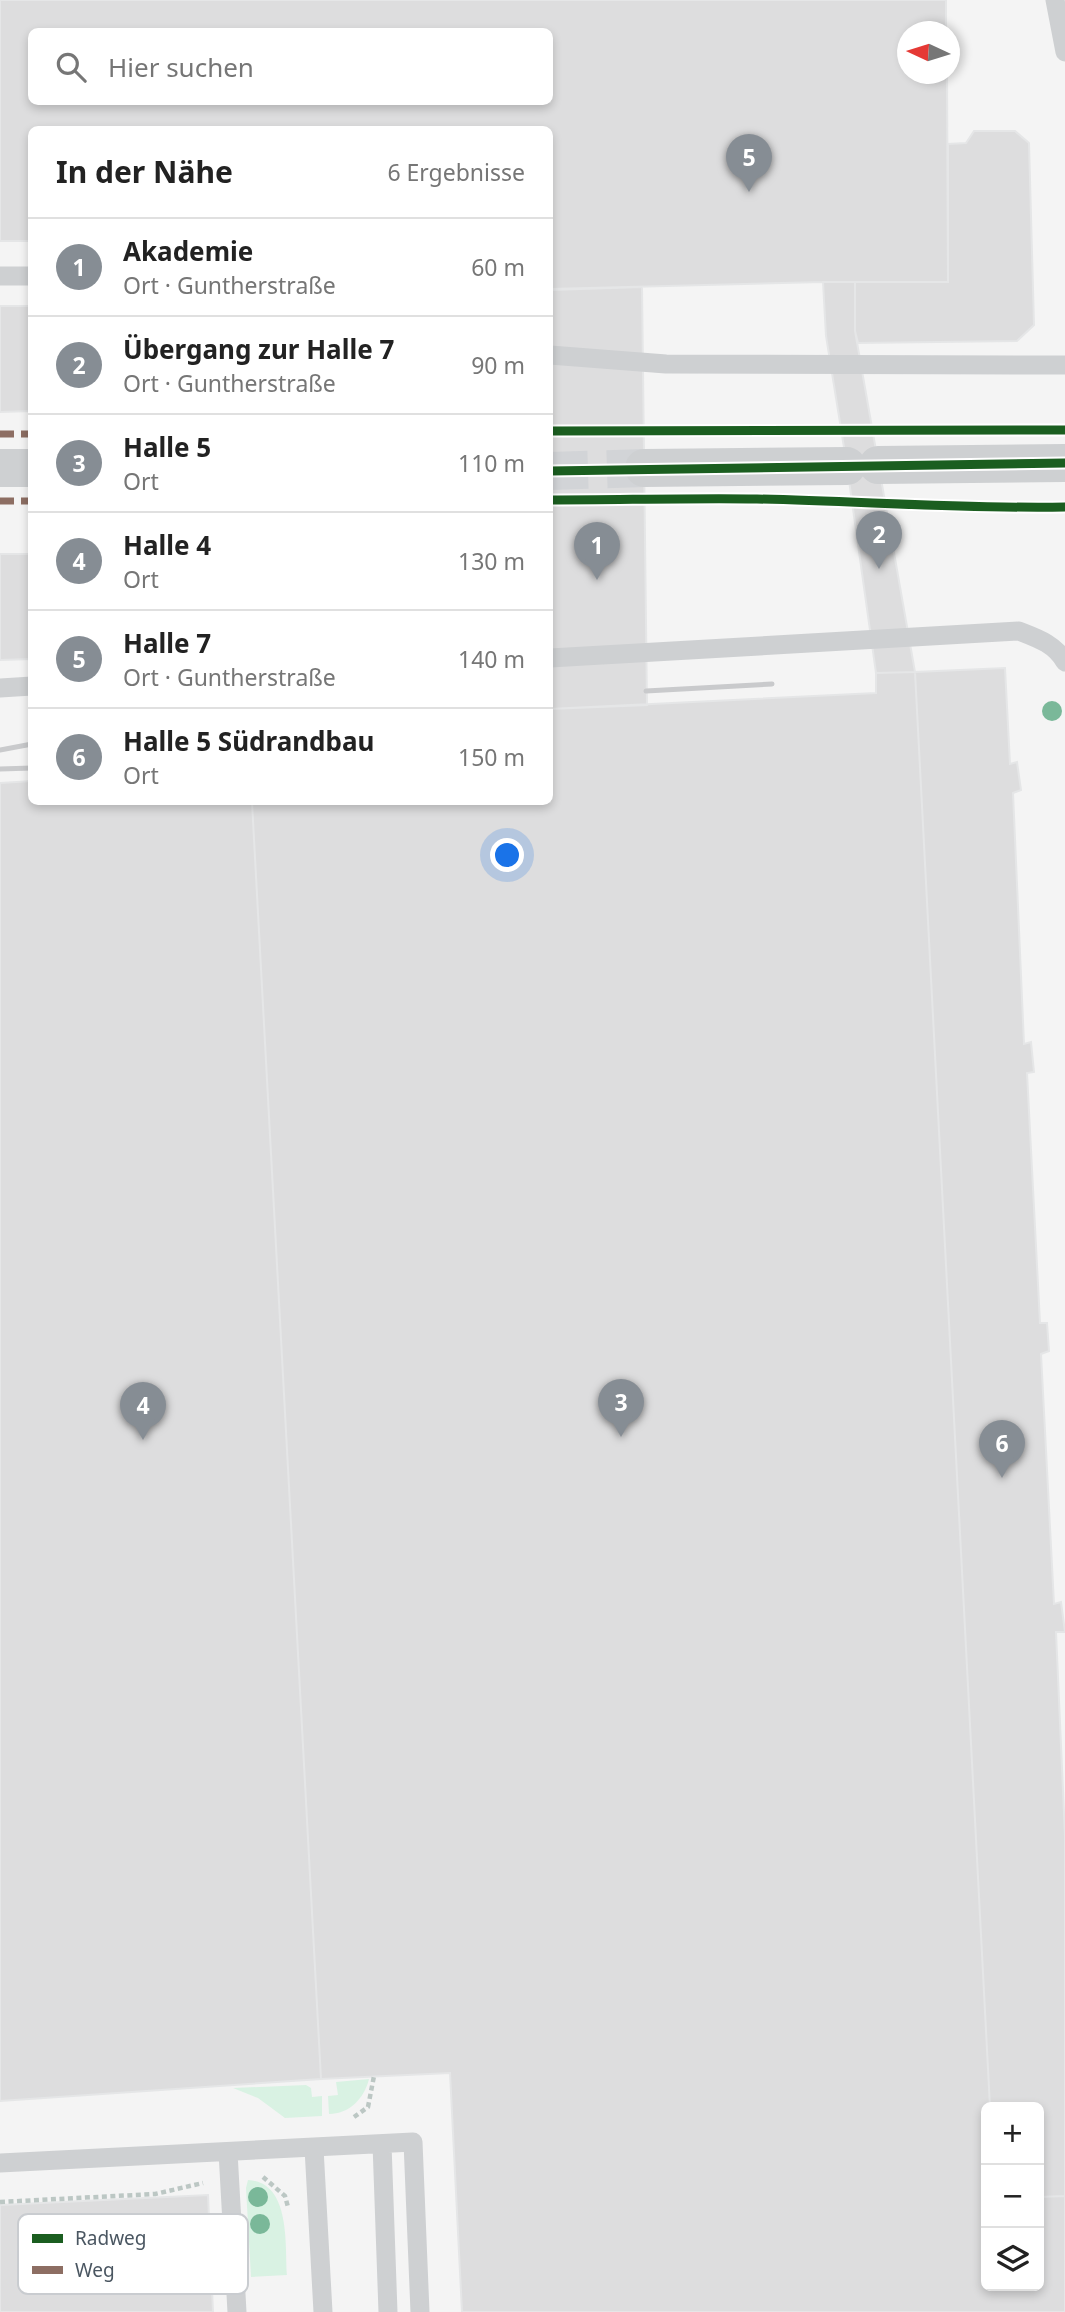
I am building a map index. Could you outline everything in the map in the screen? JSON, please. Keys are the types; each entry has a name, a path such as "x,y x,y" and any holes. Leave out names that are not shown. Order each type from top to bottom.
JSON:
{"street":[{"path":"644,468 1065,463"},
{"path":"0,468 28,468"}],"lane":[{"path":"1055,0 1065,52"},
{"path":"0,276 28,276"},
{"path":"553,355 666,364 1065,365"},
{"path":"553,657 1019,631 1042,639 1064,658"},
{"path":"0,688 28,686"},
{"path":"0,2163 413,2142 420,2312"},
{"path":"382,2144 388,2312"},
{"path":"314,2148 323,2312"},
{"path":"228,2152 231,2214"},
{"path":"236,2294 237,2312"}],"path":[{"path":"0,2202 155,2194 229,2177 256,2174 266,2178 285,2196 291,2218"}],"green space":[{"path":"369,2079 355,2104 343,2111 329,2114 328,2096 338,2095 336,2082"},
{"path":"306,2085 311,2088 312,2097 322,2096 322,2116 285,2118 258,2098 233,2088"},
{"path":"248,2180 262,2183 272,2191 279,2203 285,2232 287,2275 251,2277 246,2188"}],"building":[{"path":"0,0 946,0 946,21 897,21 897,84 947,84 948,282 823,282 553,289 553,126 28,126 28,241 0,241"},
{"path":"974,131 1015,131 1029,143 1034,325 1017,341 858,343 855,331 855,282 948,282 948,144 966,143"},
{"path":"823,282 855,282 855,331 915,672 876,673 826,336"},
{"path":"642,287 647,705 553,709 553,290"},
{"path":"0,306 28,306 28,411 0,412"},
{"path":"0,554 28,554 28,659 0,660"},
{"path":"1005,668 1010,764 1017,762 1021,790 1013,793 1024,1044 1031,1042 1034,1072 1027,1073 1040,1323 1047,1323 1049,1351 1041,1354 1054,1604 1061,1602 1065,1632 1056,1632 1065,1836 1065,2196 1044,2197 1044,2102 990,2102 915,672"},
{"path":"915,672 990,2102 981,2102 981,2291 1044,2291 1044,2197 1065,2196 1065,2312 462,2312 450,2073 321,2079 252,805 553,805 553,709 876,693 876,673"},
{"path":"28,781 28,805 252,805 321,2079 0,2101 0,783"},
{"path":"208,2195 209,2214 18,2214 18,2294 212,2294 213,2312 0,2312 0,2205"}],"tunnel":[{"path":"553,471 644,468"}],"railway":[{"path":"646,691 772,684"},
{"path":"0,750 28,745"},
{"path":"0,769 28,768"}],"marked path":[{"path":"0,434 28,434"},
{"path":"0,501 28,501"}],"cycle path":[{"path":"553,431 1065,430"},
{"path":"553,471 1065,463"},
{"path":"553,500 757,499 1065,507"}],"place":[{"name":"Halle 7","path":"749,192"},
{"name":"Übergang zur Halle 7","path":"879,569"},
{"name":"Akademie","path":"597,580"},
{"name":"Halle 5","path":"621,1437"},
{"name":"Halle 4","path":"143,1440"},
{"name":"Halle 5 Südrandbau","path":"1002,1478"}]}
